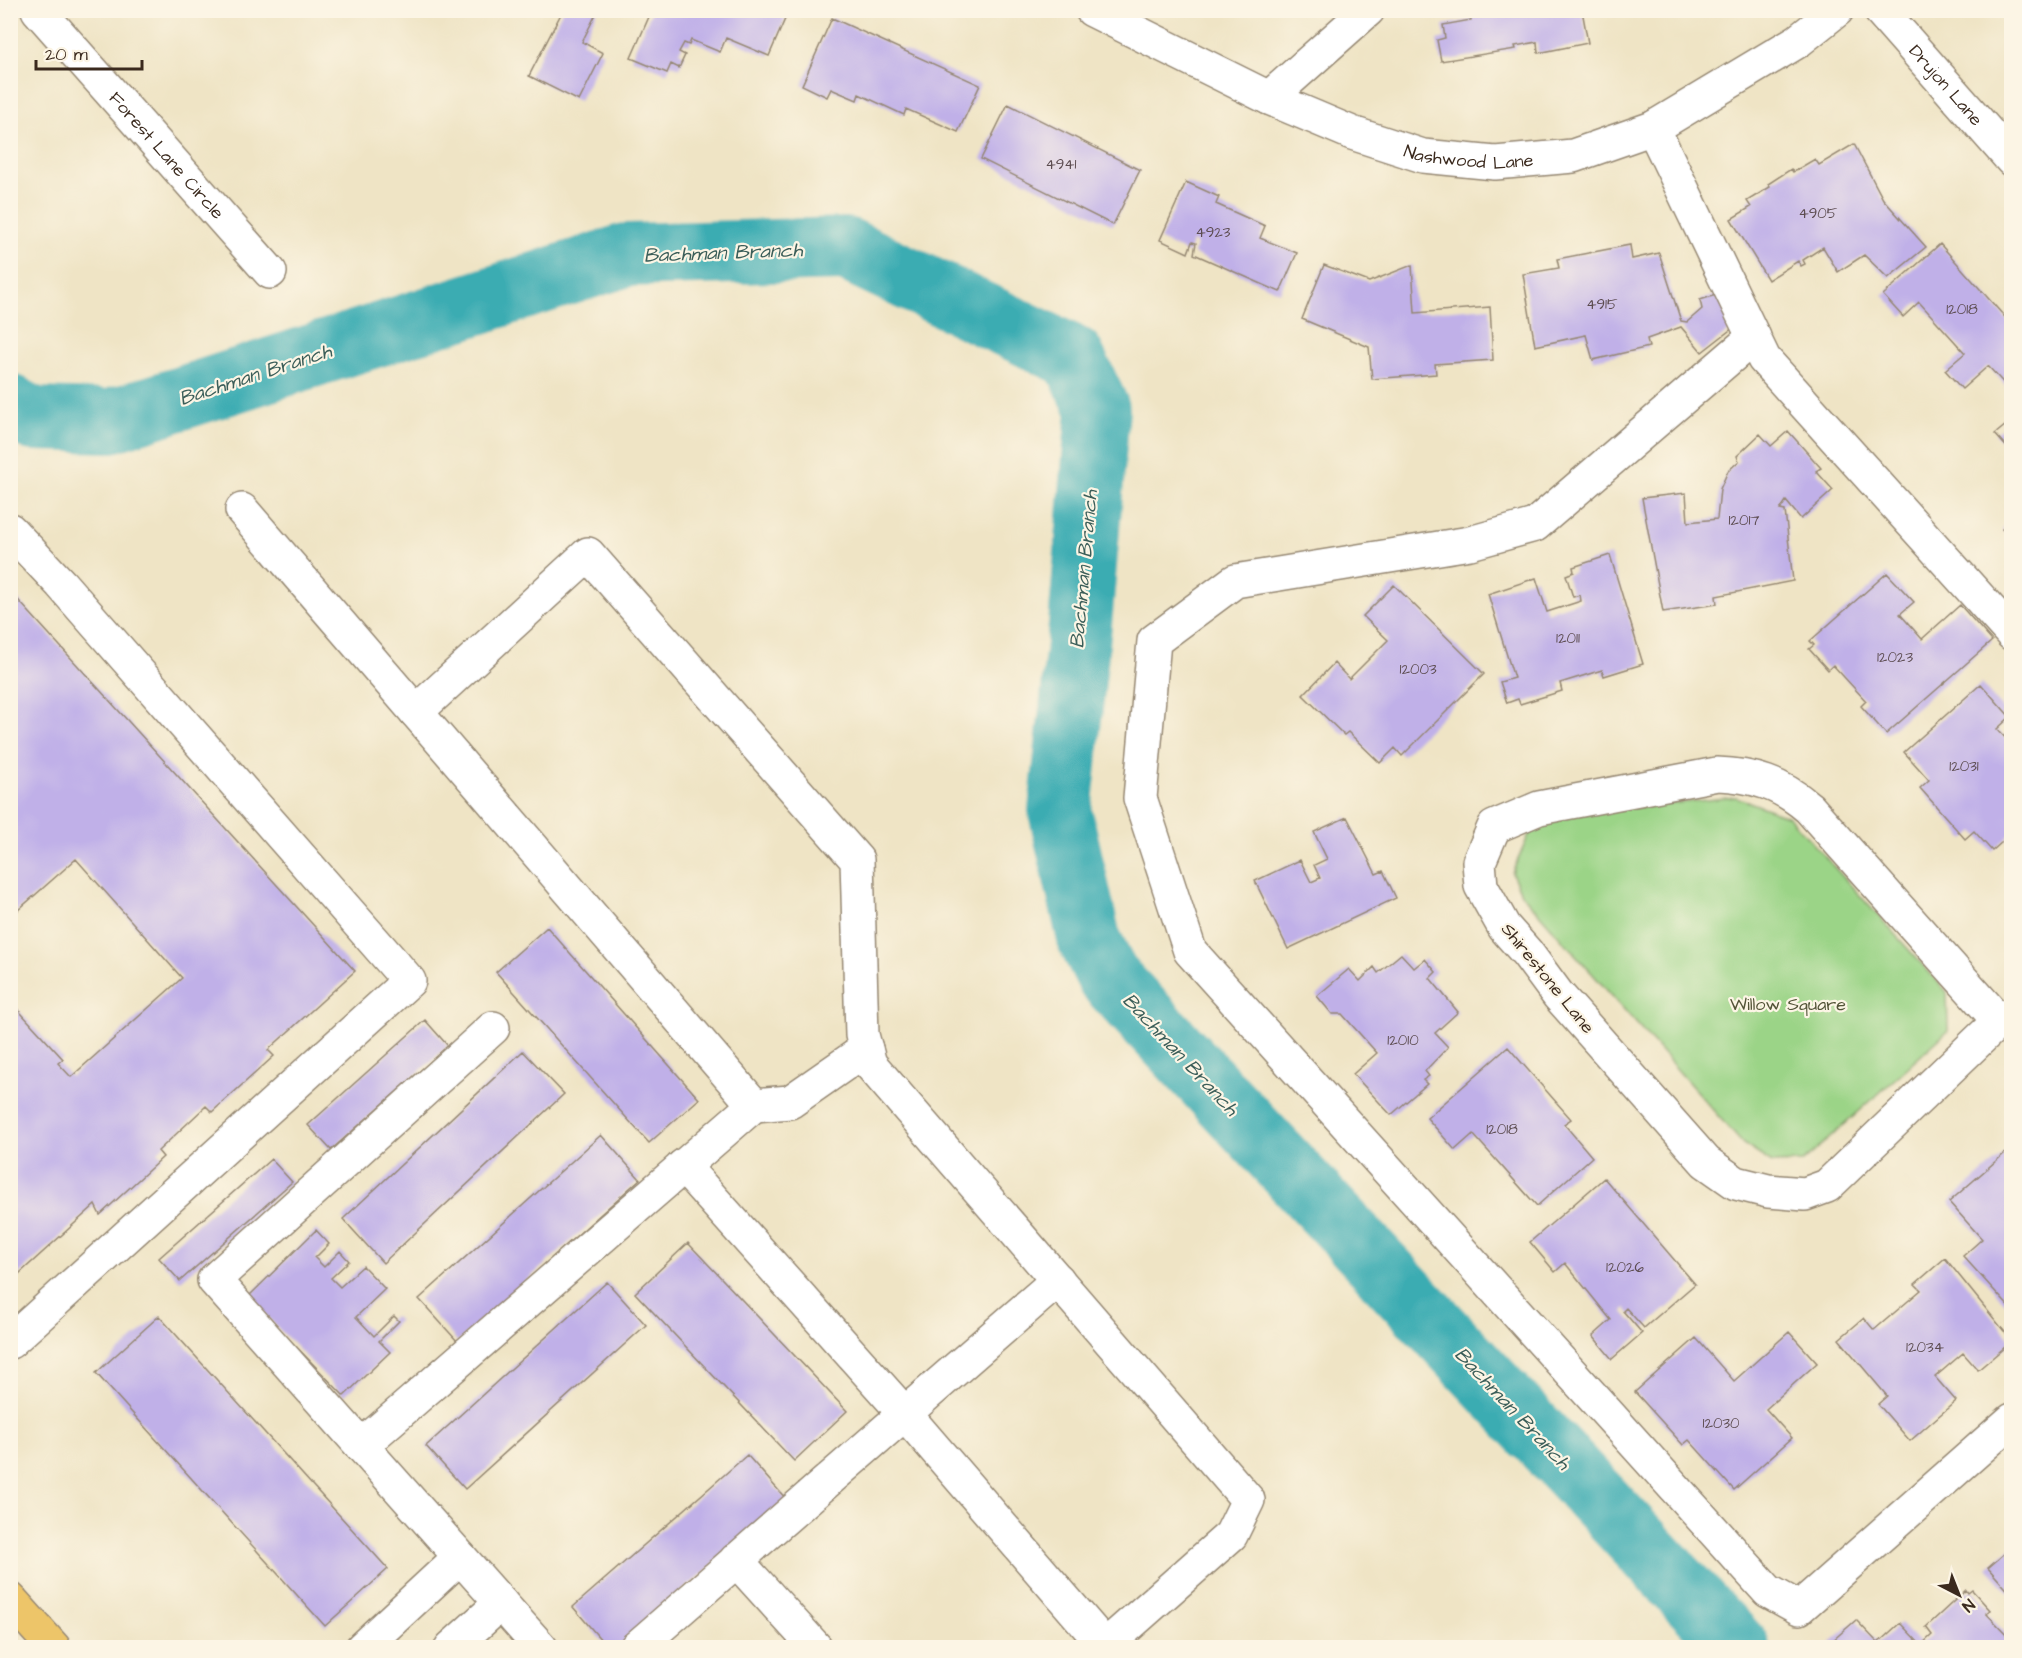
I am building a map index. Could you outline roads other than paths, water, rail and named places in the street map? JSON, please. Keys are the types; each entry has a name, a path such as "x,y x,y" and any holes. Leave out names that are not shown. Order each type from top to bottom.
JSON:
{"main road":[{"path":"10,1599 54,1647"}],"street":[{"name":"Forest Lane Circle","path":"38,10 270,272"},
{"name":"Nashwood Lane","path":"1092,10 1269,98 1352,133 1423,156 1495,163 1573,156 1653,128 1798,41 1837,10"},
{"path":"1269,98 1368,10"},
{"name":"Drujon Lane","path":"1880,10 2012,160"},
{"path":"1653,128 1764,359 2012,634"},
{"path":"1754,337 1535,525 1470,543 1235,581 1154,641 1140,798 1190,951 1768,1592 1799,1608 2012,1420"},
{"path":"242,510 754,1105"},
{"path":"10,530 61,584 409,981 10,1342"},
{"path":"416,712 588,554 857,860 862,1035 870,1064 1248,1500 1230,1535 1104,1647 905,1414 683,1167"},
{"name":"Shirestone Lane","path":"1717,774 1744,775 1773,784 1793,795 1809,808 2005,1028 1827,1186 1805,1194 1768,1191 1736,1183 1706,1162 1558,995 1527,953 1504,927 1481,885 1479,862 1494,827 1539,808 1717,774"},
{"path":"493,1028 214,1280 541,1647"},
{"path":"361,1446 754,1105 790,1102 866,1049"},
{"path":"636,1647 1058,1280"},
{"path":"362,1647 460,1557"},
{"path":"736,1560 816,1647"},
{"path":"451,1647 501,1603"}],"waterway":[{"name":"Bachman Branch","path":"10,406 34,419 110,421 626,255 846,249 1073,357 1098,409 1080,625 1060,811 1089,939 1108,977 1738,1648"}],"park label":[{"name":"Willow Square","path":"1788,1004"}]}
